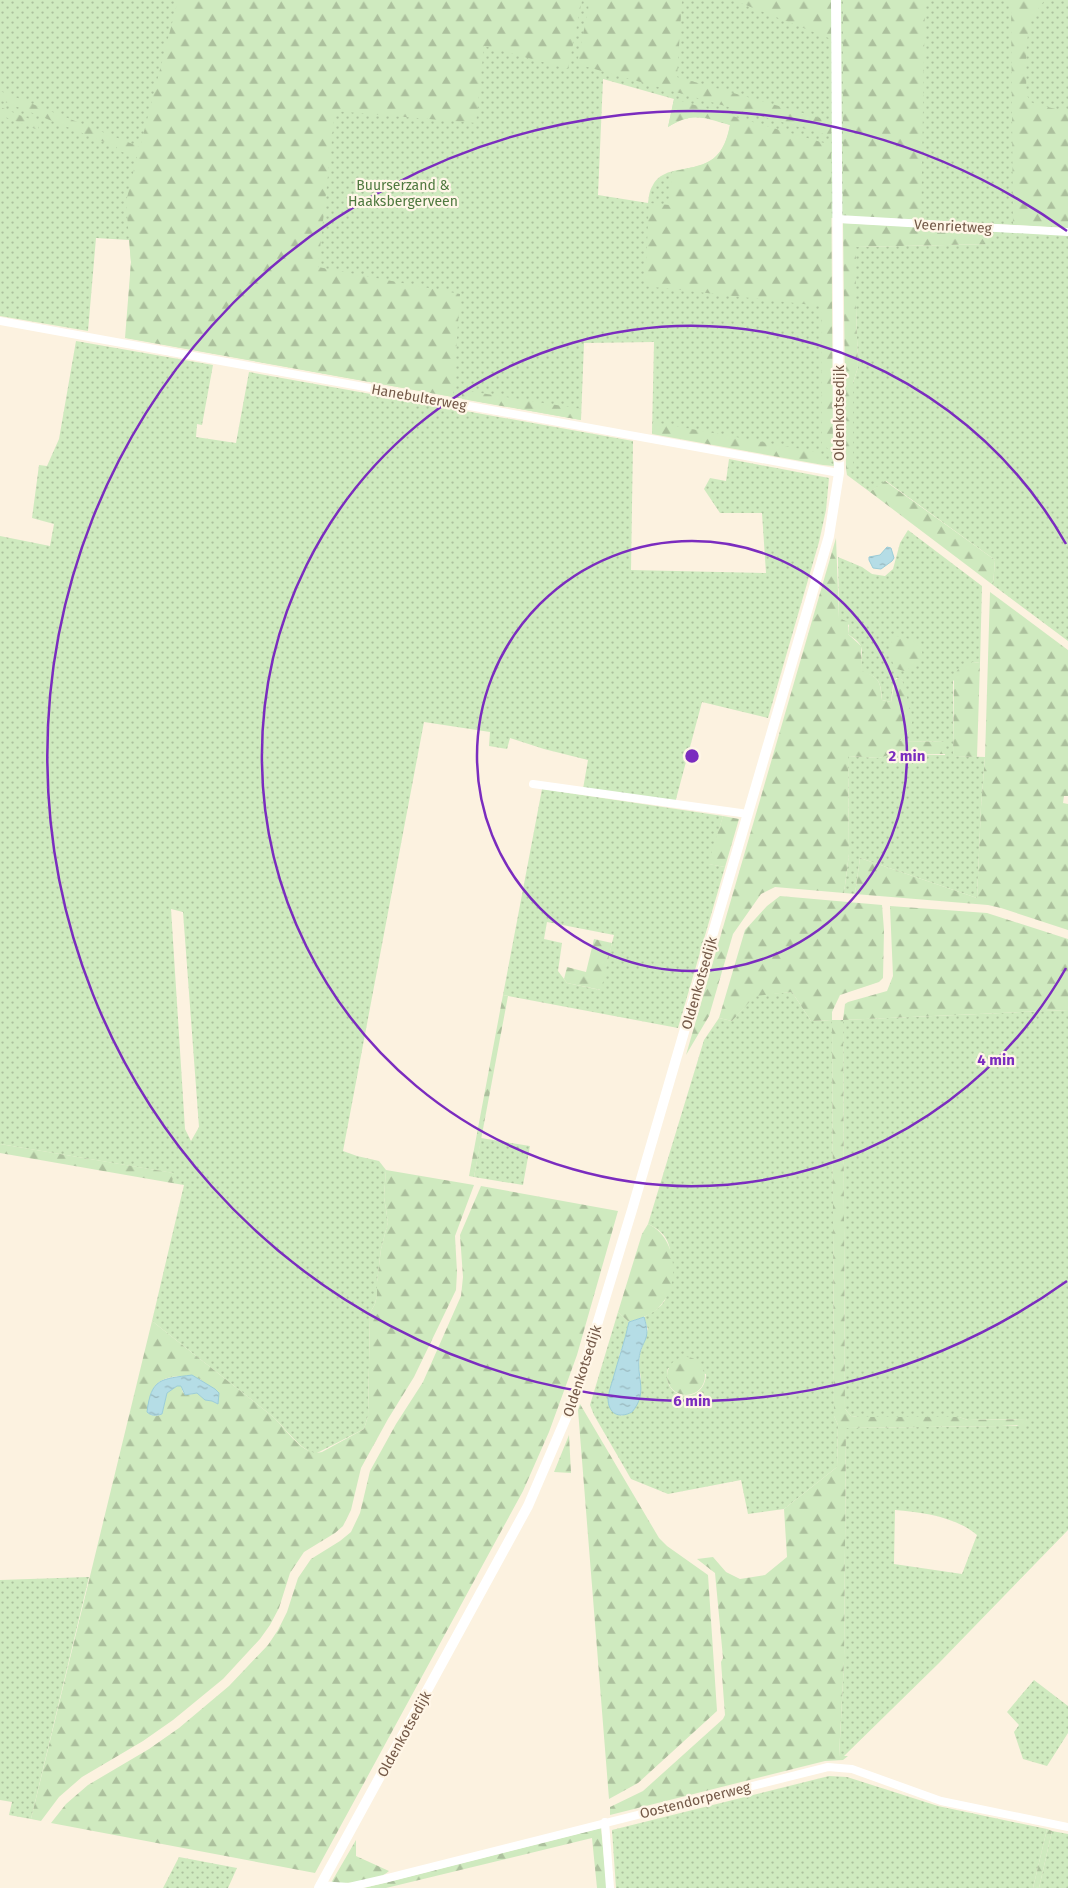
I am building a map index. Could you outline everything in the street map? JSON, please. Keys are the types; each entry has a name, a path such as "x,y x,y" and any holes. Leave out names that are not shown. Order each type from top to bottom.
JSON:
{"street":[{"name":"Oldenkotsedijk","path":"320,1887 528,1506 570,1413 632,1210 829,536 838,473 836,0"},
{"name":"Veenrietweg","path":"838,219 1068,232"},
{"name":"Hanebulterweg","path":"0,321 838,473"},
{"path":"533,784 748,814"},
{"name":"Oostendorperweg","path":"320,1887 349,1887 367,1883 828,1767 852,1769 942,1801 1068,1827"},
{"path":"605,1822 610,1888"}],"green space":[{"name":"Buurserzand & Haaksbergerveen","path":"0,0 1068,0 1068,228 1013,223 1013,225 921,220 921,217 829,218 832,452 834,466 830,463 652,433 654,342 584,343 581,420 127,338 131,262 129,240 96,238 88,331 0,316","holes":["603,79 674,99 668,127 692,117 705,118 730,125 725,144 716,156 706,163 661,176 652,187 648,203 598,195"]},
{"path":"178,0 582,0 568,69 484,46 476,123 335,111 318,267 460,294 453,397 125,338 131,262 126,202 137,157 116,150 117,147 0,100 0,91 140,147"},
{"path":"590,0 682,0 677,77 831,121 831,136 577,64"},
{"path":"733,0 831,0 831,39"},
{"path":"843,0 925,0 921,220 843,216"},
{"path":"1011,0 1045,0 1029,26 1026,94 1031,102 1035,104 1068,112 1068,228 1013,225"},
{"path":"674,99 831,145 833,453 822,444 821,306 645,286 649,203 669,205 672,172 703,164 717,155 727,138 730,125 699,117 684,119 668,127"},
{"path":"0,107 39,123 38,130 0,115"},
{"path":"843,223 991,231 991,244 856,247 858,367 853,383 853,465 846,469"},
{"path":"991,231 1068,235 1068,641 993,585 995,560 886,481 870,492 847,475 846,469 853,464 853,383 858,367 856,247 991,244"},
{"path":"76,341 213,365 202,425 197,424 196,437 236,443 249,372 633,441 631,570 766,573 762,513 720,513 704,489 710,478 726,481 729,459 829,478 826,510 819,542 768,718 702,702 675,803 583,789 588,760 510,738 507,749 489,746 490,732 424,722 343,1151 379,1161 386,1170 384,1197 388,1222 381,1249 377,1295 370,1313 368,1416 364,1429 315,1454 297,1442 272,1416 152,1321 184,1185 172,1183 173,1173 0,1144 0,536 50,546 54,524 32,518 39,465 47,466 59,439","holes":["171,909 183,912 199,1127 191,1141 185,1129"]},
{"path":"462,390 581,409 581,420 462,399"},
{"path":"653,422 817,452 834,466 652,434"},
{"path":"885,481 995,560 993,585 870,492"},
{"path":"908,530 982,586 980,663 973,662 953,681 953,756 985,757 977,898 860,858 855,894 844,893 849,854 848,756 879,758 892,754 945,755 946,742 900,741 910,730 902,680 896,678 893,685 891,702 882,700 880,685 876,679 862,672 862,649 860,645 848,634 849,625 839,619 838,557 862,567 872,574 885,576 893,569 900,543"},
{"path":"836,538 839,618 848,622 848,634 861,646 862,671 873,676 878,681 882,700 891,702 895,680 899,678 902,680 913,719 910,730 900,741 946,742 946,754 892,754 879,758 848,756 849,854 844,893 775,887 761,894 733,934 709,1016 686,1055"},
{"path":"990,592 1068,650 1068,796 1064,796 1063,803 1068,804 1068,930 988,905 855,894 860,858 977,898 985,757"},
{"path":"895,636 915,642 921,648 922,658 904,671 894,666 891,658 891,641 892,637"},
{"path":"973,662 980,663 977,757 953,756 954,675 960,667"},
{"path":"542,789 723,816 709,864 725,867 678,1028 503,995","holes":["547,922 614,935 600,990 567,983 558,971 562,943 544,939"]},
{"path":"723,816 739,819 725,867 708,864"},
{"path":"780,896 882,905 884,930 883,978 879,982 840,995 832,1012 832,1020 811,1021 792,992 755,996 732,1021 719,1018 745,930 767,906"},
{"path":"890,906 987,913 1068,939 1068,1010 843,1020 845,1004 848,1002 887,991 893,976"},
{"path":"594,939 612,943 601,990 567,983 564,979 567,967 586,972"},
{"path":"792,992 811,1021 832,1020 834,1416 838,1425 837,1467 784,1509 748,1514 741,1480 668,1494 631,1479 590,1405 618,1312 629,1322 619,1356 621,1416 632,1412 641,1378 639,1367 640,1354 648,1329 644,1317 658,1308 665,1300 671,1255 670,1247 663,1234 648,1224 704,1040 719,1018 732,1021 755,995","holes":["668,1368 706,1374 704,1384 699,1391 691,1395 676,1393 670,1387 667,1379"]},
{"path":"503,995 508,996 474,1177 469,1176"},
{"path":"1068,1010 1068,1530 939,1663 844,1756 839,1757 844,1662 846,1428 1017,1426 1027,1420 968,1420 959,1417 858,1417 851,1416 845,1409 843,1020","holes":["895,1510 938,1516 959,1524 977,1535 962,1574 894,1564"]},
{"path":"832,1020 843,1020 845,1409 851,1416 858,1417 959,1417 968,1420 1027,1420 1025,1425 846,1428 844,1662 839,1756 848,1756 843,1760 825,1761 610,1815 610,1807 643,1791 723,1719 725,1715 721,1662 723,1658 715,1573 697,1559 713,1557 726,1572 740,1579 765,1575 787,1557 784,1509 837,1467 838,1425 834,1416"},
{"path":"481,1138 530,1146 523,1185 474,1177"},
{"path":"0,1144 174,1173 172,1183 0,1153"},
{"path":"386,1170 474,1185 455,1236 456,1290 414,1377 361,1468 351,1510 343,1526 304,1552 290,1573 279,1608 270,1625 260,1639 223,1679 173,1720 143,1741 82,1777 59,1797 41,1821 31,1819 152,1321 272,1416 301,1446 315,1453 322,1452 364,1429 368,1416 370,1313 377,1295 381,1249 388,1222 384,1197","holes":["181,1376 200,1379 209,1387 215,1389 218,1404 205,1400 197,1393 188,1395 183,1393 181,1386 177,1386 167,1393 162,1414 157,1416 150,1415 150,1398 155,1386 159,1382"]},
{"path":"481,1186 618,1211 577,1355 549,1432 523,1491 315,1873 51,1823 66,1804 88,1785 149,1749 179,1728 229,1686 268,1645 278,1630 287,1612 298,1578 311,1559 351,1532 360,1513 370,1471 396,1424 423,1382 461,1296 463,1277 460,1235"},
{"path":"648,1224 658,1230 670,1250 673,1261 671,1285 667,1296 657,1309 629,1322 618,1312 642,1234"},
{"path":"686,1357 700,1362 705,1376 700,1390 686,1395 672,1390 667,1376 672,1362"},
{"path":"580,1404 659,1538 667,1546 708,1575 717,1711 638,1783 609,1799 578,1410"},
{"path":"569,1435 571,1473 554,1472"},
{"path":"89,1577 31,1819 9,1815 12,1802 0,1800 0,1580"},
{"path":"1034,1680 1068,1706 1068,1733 1047,1766 1023,1759 1014,1732 1019,1725 1007,1712"},
{"path":"829,1776 847,1777 938,1806 1047,1829 1033,1888 616,1888 612,1830"},
{"path":"601,1828 607,1888 597,1888 592,1838 386,1888 364,1888"},
{"path":"1047,1829 1052,1831 1039,1888 1033,1888"},
{"path":"1052,1831 1068,1834 1068,1888 1039,1888"},
{"path":"356,1840 356,1856 389,1871 369,1881 331,1883"},
{"path":"179,1857 237,1868 228,1888 163,1888"}],"water":[{"path":"887,547 891,548 894,558 892,561 881,569 873,568 869,557 880,555"},
{"path":"644,1317 647,1331 639,1359 640,1399 632,1412 623,1415 615,1414 608,1403 609,1391 629,1322"},
{"path":"192,1375 219,1393 218,1404 205,1400 197,1393 185,1395 181,1386 177,1386 167,1393 162,1414 154,1415 147,1412 151,1392 159,1382"}]}
